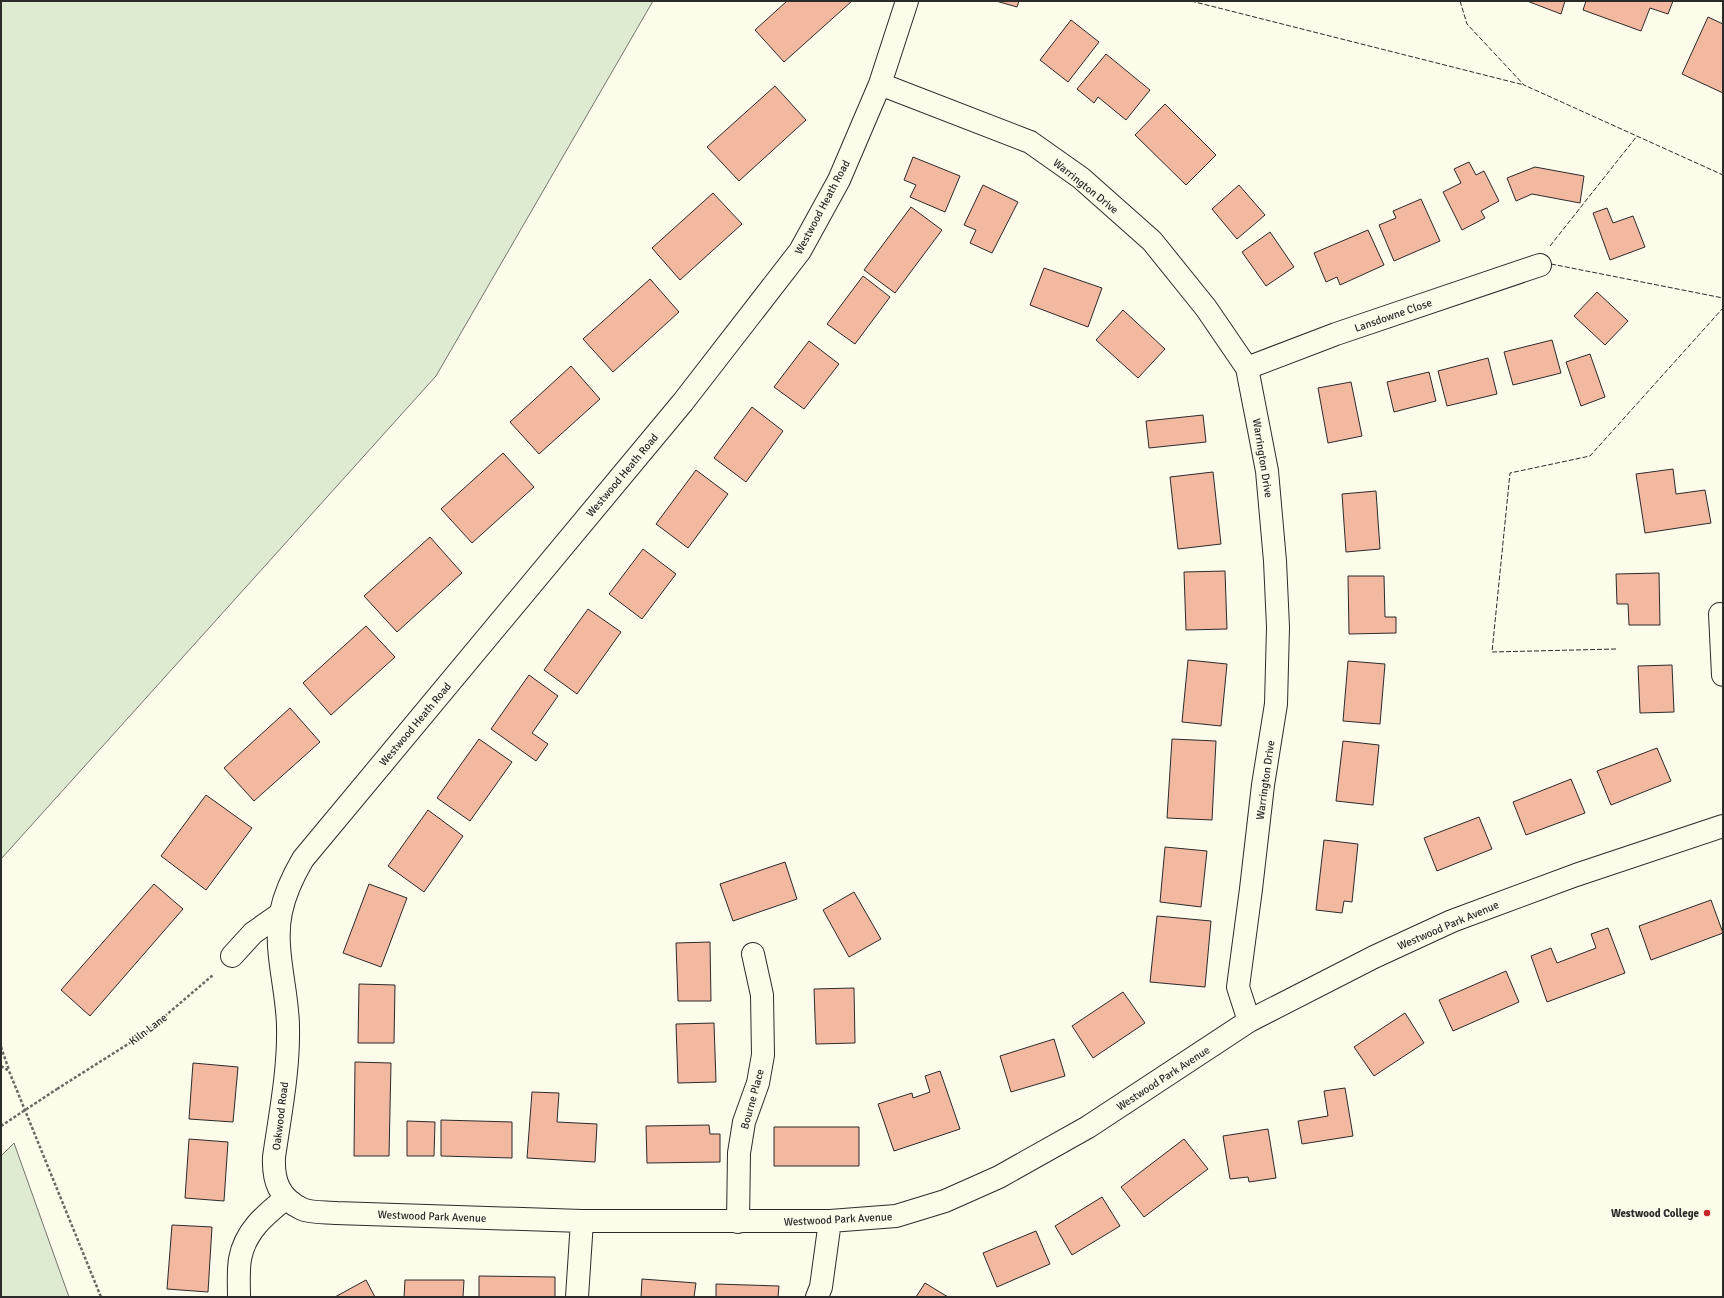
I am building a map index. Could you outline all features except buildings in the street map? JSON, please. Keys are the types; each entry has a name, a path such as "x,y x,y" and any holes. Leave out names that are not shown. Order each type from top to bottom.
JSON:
{"street":[{"name":"Westwood Heath Road","path":"280,914 287,890 303,859 684,402 800,251 839,180 880,84 907,1"},
{"name":"Warrington Drive","path":"880,84 1030,142 1081,178 1152,241 1206,308 1247,368 1267,471 1275,561 1278,628 1276,704 1263,785 1238,987 1249,1021"},
{"name":"Lansdowne Close","path":"1247,368 1336,334 1540,265"},
{"path":"1720,614 1723,675"},
{"name":"Westwood Park Avenue","path":"286,1198 302,1210 336,1213 582,1221 830,1221 896,1216 945,1201 998,1177 1088,1127 1249,1021 1374,957 1452,921 1576,875 1723,826"},
{"path":"232,956 253,933 280,914"},
{"name":"Oakwood Road","path":"280,914 279,940 286,999 288,1051 274,1157 274,1175 279,1189 286,1198"},
{"name":"Bourne Place","path":"738,1222 739,1153 744,1122 758,1083 763,1055 762,995 753,954"},
{"path":"239,1297 240,1259 249,1233 262,1217 286,1198"},
{"path":"577,1297 582,1221"},
{"path":"817,1297 821,1287 830,1221"}],"path":[{"name":"Kiln Lane","path":"1,1126 144,1034 201,987 232,956"},
{"path":"1,1047 9,1071 101,1297"},
{"path":"1,1066 9,1071"}],"green space":[{"path":"1,1 653,1 436,376 1,859"},
{"path":"14,1143 69,1297 1,1297 1,1156"}],"fence":[{"path":"1191,1 1524,85"},
{"path":"1460,1 1467,24 1524,85 1723,175"},
{"path":"1550,246 1637,136"},
{"path":"1551,264 1723,298"},
{"path":"1616,649 1492,652 1510,473 1590,456 1723,308"}],"place":[{"name":"Westwood College","path":"1707,1213"}]}
